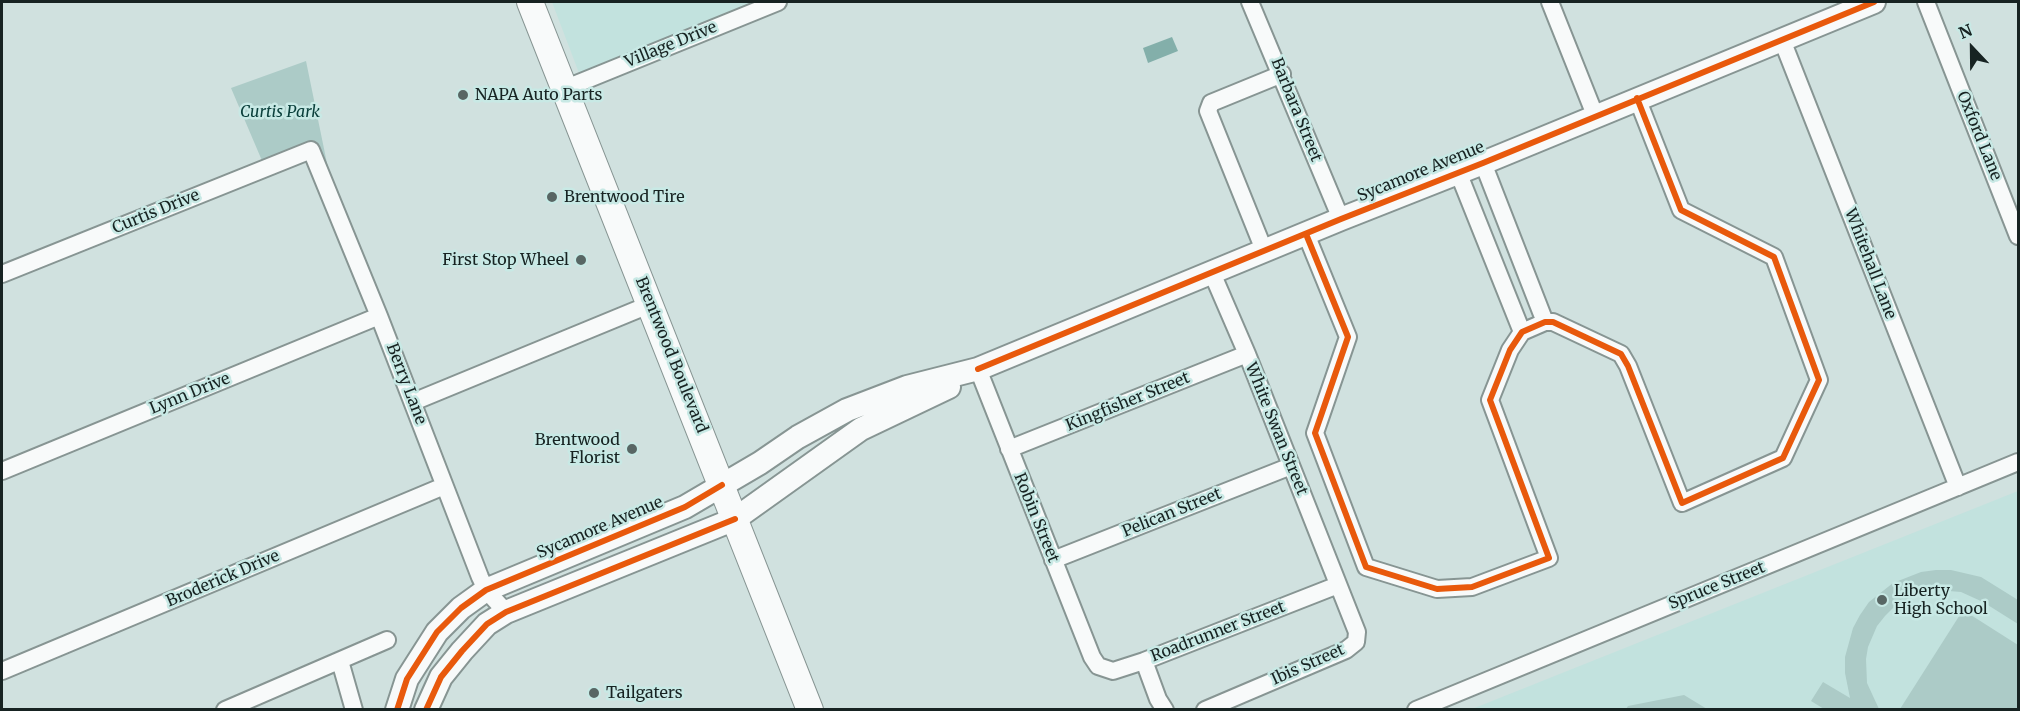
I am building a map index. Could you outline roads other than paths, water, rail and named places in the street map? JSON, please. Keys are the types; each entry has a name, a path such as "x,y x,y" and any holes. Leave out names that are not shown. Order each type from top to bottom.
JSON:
{"main road":[{"name":"Brentwood Boulevard","path":"530,2 651,303 810,710"}],"street":[{"name":"Village Drive","path":"564,88 778,2"},
{"name":"Barbara Street","path":"1250,2 1341,219"},
{"path":"1550,2 1595,115"},
{"name":"Sycamore Avenue","path":"397,710 408,679 437,632 461,608 486,590 685,507 722,486 798,436 847,410 907,387 978,369 1874,2"},
{"name":"Oxford Lane","path":"1926,2 2019,236"},
{"name":"Whitehall Lane","path":"1782,40 1958,487"},
{"path":"1264,250 1208,111 1211,103 1281,74"},
{"path":"1306,234 1348,337 1315,433 1366,567 1437,589 1472,587 1549,558 1490,400 1510,350 1522,332 1545,322 1553,322 1621,354 1628,366 1682,503 1783,459 1819,380 1774,257 1681,210 1638,98"},
{"name":"Curtis Drive","path":"2,274 311,150"},
{"name":"Berry Lane","path":"311,150 380,316 480,577 486,590 506,612"},
{"path":"1483,163 1545,322"},
{"path":"1458,172 1522,332"},
{"name":"White Swan Street","path":"1212,273 1247,354 1338,585"},
{"path":"413,402 651,303"},
{"name":"Lynn Drive","path":"2,471 380,316"},
{"name":"Kingfisher Street","path":"1009,448 1247,354"},
{"name":"Sycamore Avenue","path":"426,710 441,677 462,651 487,624 506,612 735,519 861,429 946,388 978,369"},
{"name":"Robin Street","path":"978,369 1092,657 1098,666"},
{"name":"Spruce Street","path":"1416,710 2019,462"},
{"name":"Pelican Street","path":"1053,560 1291,466"},
{"name":"Broderick Drive","path":"2,671 444,486"},
{"name":"Roadrunner Street","path":"1098,666 1113,671 1144,661 1338,585"},
{"name":"Ibis Street","path":"1205,710 1346,650 1356,642 1357,632 1338,585"},
{"path":"225,710 387,640"},
{"path":"340,661 354,710"},
{"path":"1144,661 1158,699 1165,710"}],"place":[{"name":"NAPA Auto Parts","path":"463,95"},
{"name":"Brentwood Tire","path":"552,197"},
{"name":"First Stop Wheel","path":"581,260"},
{"name":"Brentwood Florist","path":"632,449"},
{"name":"Liberty High School","path":"1882,600"},
{"name":"Tailgaters","path":"594,693"}],"park label":[{"name":"Curtis Park","path":"280,112"}]}
